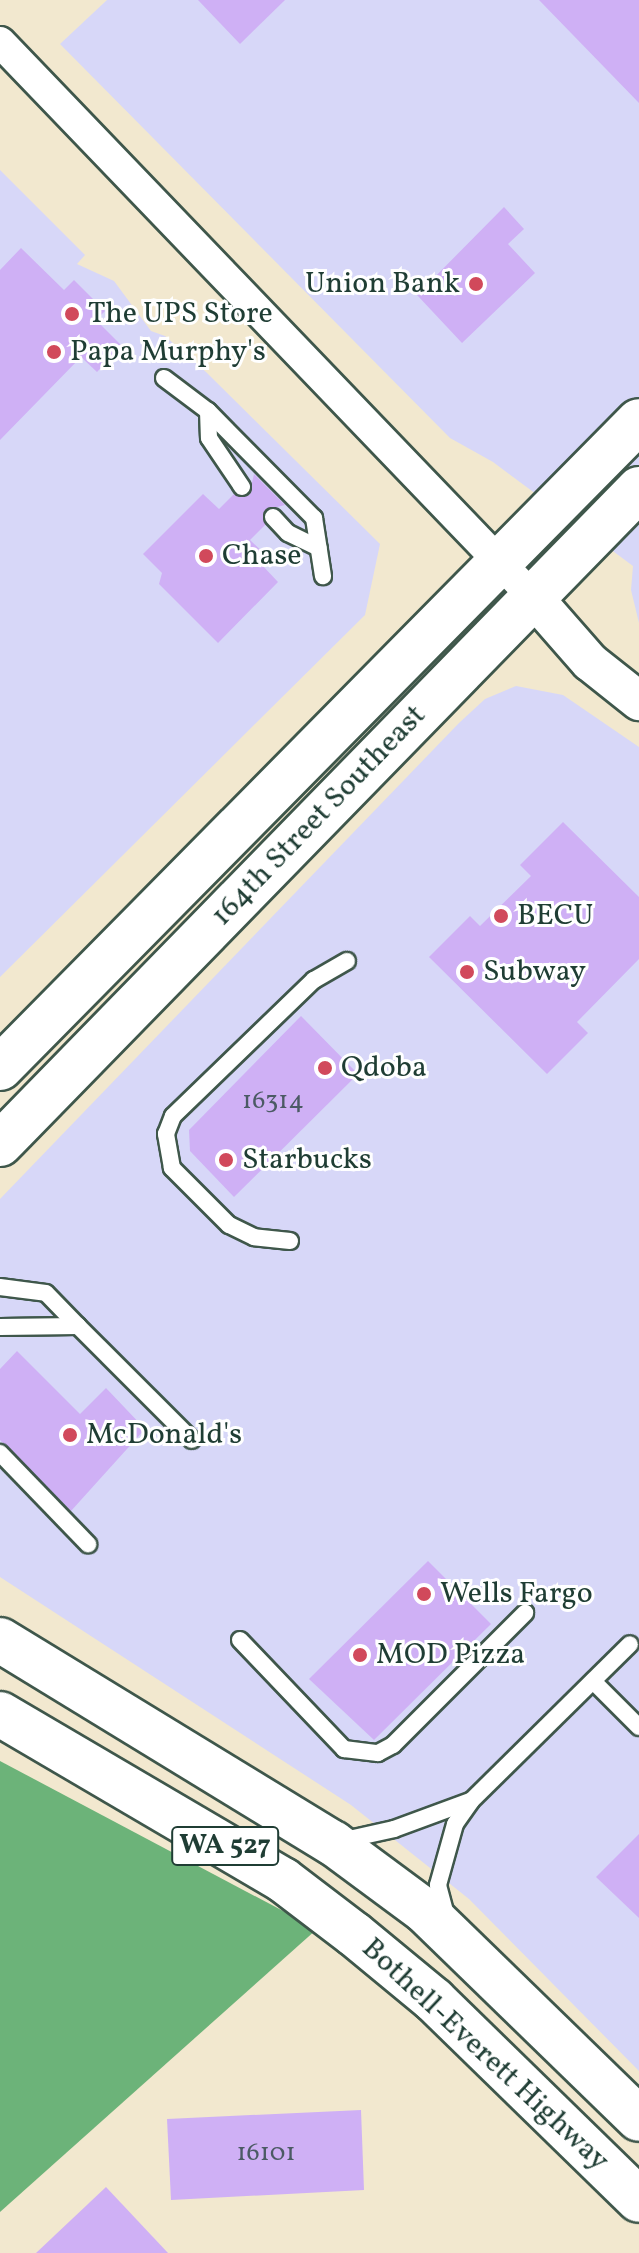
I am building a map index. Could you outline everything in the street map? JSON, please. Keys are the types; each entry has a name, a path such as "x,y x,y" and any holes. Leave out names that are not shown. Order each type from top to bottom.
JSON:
{"main road":[{"name":"164th Street Southeast","path":"0,1068 498,559 639,421"},
{"name":"164th Street Southeast","path":"0,1144 639,489"},
{"name":"Bothell-Everett Highway","path":"0,1640 333,1843 425,1911 639,2119"},
{"name":"Bothell-Everett Highway","path":"0,1714 283,1880 434,2000 639,2200"}],"street":[{"path":"0,42 498,559 590,662 639,701"}],"lane":[{"path":"164,378 208,411 314,518 323,576"},
{"path":"208,411 209,438 242,487"},
{"path":"273,517 288,533 319,548"},
{"path":"290,1241 254,1237 229,1225 172,1168 166,1134 173,1116 314,980 347,961"},
{"path":"0,1287 46,1293 192,1440"},
{"path":"0,1327 78,1326"},
{"path":"0,1453 88,1544"},
{"path":"240,1640 344,1749 378,1753 393,1745 525,1613"},
{"path":"466,1949 453,1934 438,1885 451,1834 471,1801 630,1644"},
{"path":"593,1681 639,1727"},
{"path":"333,1843 394,1829 471,1801"}],"shaded area":[{"path":"107,0 639,0 639,623 631,590 633,566 493,462 450,438 60,44"},
{"path":"0,170 85,255 77,264 114,281 151,331 165,336 206,372 380,544 365,615 0,977"},
{"path":"516,686 563,695 639,747 639,2071 469,1899 351,1805 0,1577 0,1199 459,723 485,699"}],"green space":[{"path":"0,1761 317,1929 0,2212"}],"building":[{"path":"198,0 285,0 240,44"},
{"path":"539,0 639,0 639,103"},
{"name":"Union Bank","path":"504,207 524,229 508,244 535,273 462,343 417,295"},
{"path":"21,248 64,290 74,280 105,311 96,320 122,346 97,372 81,357 0,440 0,270"},
{"name":"Chase","path":"254,474 285,505 265,510 265,525 250,540 269,558 262,565 278,582 218,643 159,584 162,573 143,554 203,494 219,509 234,494 249,496"},
{"path":"563,822 639,897 639,959 577,1022 588,1033 547,1074 429,957 470,916 480,926 531,876 520,865"},
{"path":"301,1016 358,1074 234,1197 190,1151 189,1130"},
{"name":"McDonald's","path":"17,1351 80,1414 106,1388 145,1429 71,1511 0,1440 0,1369"},
{"path":"428,1561 491,1624 374,1740 309,1679"},
{"path":"639,1834 639,1918 596,1877"},
{"path":"361,2110 364,2190 171,2200 167,2119"},
{"path":"106,2187 168,2253 36,2253"}],"place":[{"name":"Union Bank","path":"476,284"},
{"name":"The UPS Store","path":"72,314"},
{"name":"Papa Murphy's","path":"54,352"},
{"name":"Chase","path":"206,556"},
{"name":"BECU","path":"501,916"},
{"name":"Subway","path":"467,972"},
{"name":"Qdoba","path":"325,1068"},
{"name":"Starbucks","path":"226,1160"},
{"name":"McDonald's","path":"70,1435"},
{"name":"Wells Fargo","path":"424,1594"},
{"name":"MOD Pizza","path":"360,1655"}]}
